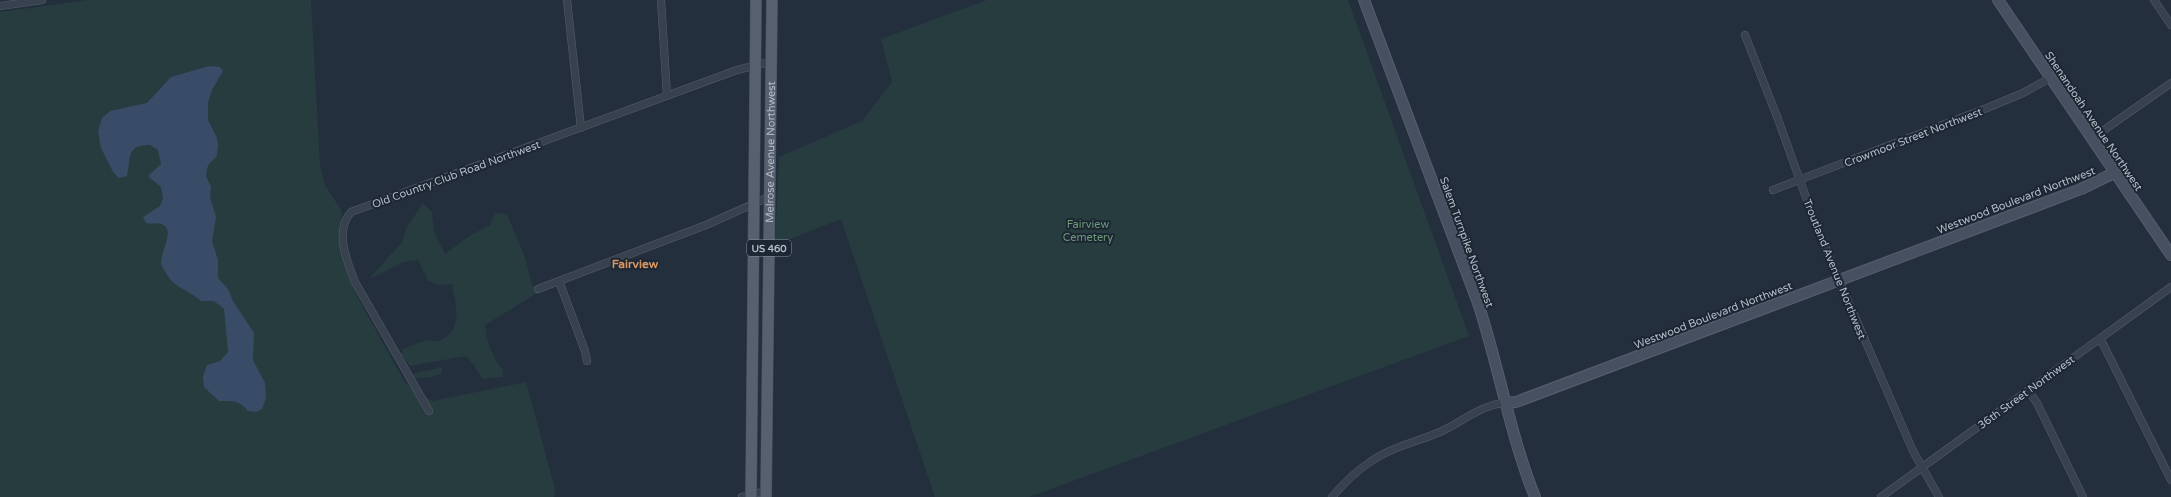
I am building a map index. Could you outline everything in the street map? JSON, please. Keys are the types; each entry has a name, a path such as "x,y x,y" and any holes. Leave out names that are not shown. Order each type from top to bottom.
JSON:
{"main road":[{"name":"Melrose Avenue Northwest","path":"748,496 754,205 756,0"},
{"name":"Melrose Avenue Northwest","path":"766,494 770,62 772,0"}],"street":[{"path":"0,6 21,1 42,0"},
{"path":"567,0 581,128"},
{"path":"661,0 667,96"},
{"name":"Salem Turnpike Northwest","path":"1364,0 1478,303 1520,456 1535,497"},
{"name":"Shenandoah Avenue Northwest","path":"1998,0 2171,255"},
{"path":"2154,0 2171,26"},
{"name":"Troutland Avenue Northwest","path":"1745,35 1799,180 1839,280 1913,451 1939,497"},
{"name":"Old Country Club Road Northwest","path":"428,411 355,282 347,261 343,239 344,223 347,217 355,209 427,185 667,96 756,65 770,62"},
{"name":"Crowmoor Street Northwest","path":"1773,190 1987,108 2024,93 2050,78"},
{"path":"2091,139 2171,83"},
{"name":"Westwood Boulevard Northwest","path":"1332,497 1347,480 1371,461 1389,452 1439,432 1490,406 1516,402 2080,189 2114,173"},
{"path":"538,289 769,198"},
{"path":"559,281 585,351 587,361"},
{"name":"36th Street Northwest","path":"1881,497 2171,287"},
{"path":"2100,338 2171,480"},
{"path":"2028,390 2037,403 2084,497"},
{"path":"748,496 766,494"}],"green space":[{"path":"88,0 311,0 320,165 325,185 341,210 343,218 340,231 341,246 346,269 357,296 405,383 432,401 526,382 555,489 554,497 0,497 0,12"},
{"name":"Fairview Cemetery","path":"987,0 1348,0 1469,336 1029,497 935,497 841,219 775,245 779,157 862,121 892,82 881,39"},
{"path":"423,203 432,212 434,231 445,254 471,235 490,225 495,213 507,214 525,257 536,294 485,325 488,343 499,366 503,370 503,377 482,379 474,365 466,356 410,366 401,354 403,349 426,340 439,341 447,337 455,324 456,309 452,284 439,285 428,281 418,260 399,264 370,278 403,241 406,228"},
{"path":"442,368 441,374 431,377 414,378 413,374"}],"water":[{"path":"209,66 220,67 223,71 212,90 208,103 208,120 217,138 218,145 217,156 208,165 206,176 211,187 210,197 216,217 212,241 218,260 218,278 228,289 233,301 254,333 253,360 265,383 266,398 262,409 256,412 248,411 241,404 235,402 219,401 204,387 203,376 207,365 220,361 228,352 224,309 214,301 201,301 180,288 171,280 162,266 161,261 168,231 166,227 161,224 146,223 143,217 160,206 163,198 161,187 149,177 149,175 161,164 158,150 150,145 136,147 129,159 127,176 119,178 113,172 101,148 98,131 102,118 110,111 147,103 171,77"}],"district":[{"name":"Fairview","path":"635,264"}]}
